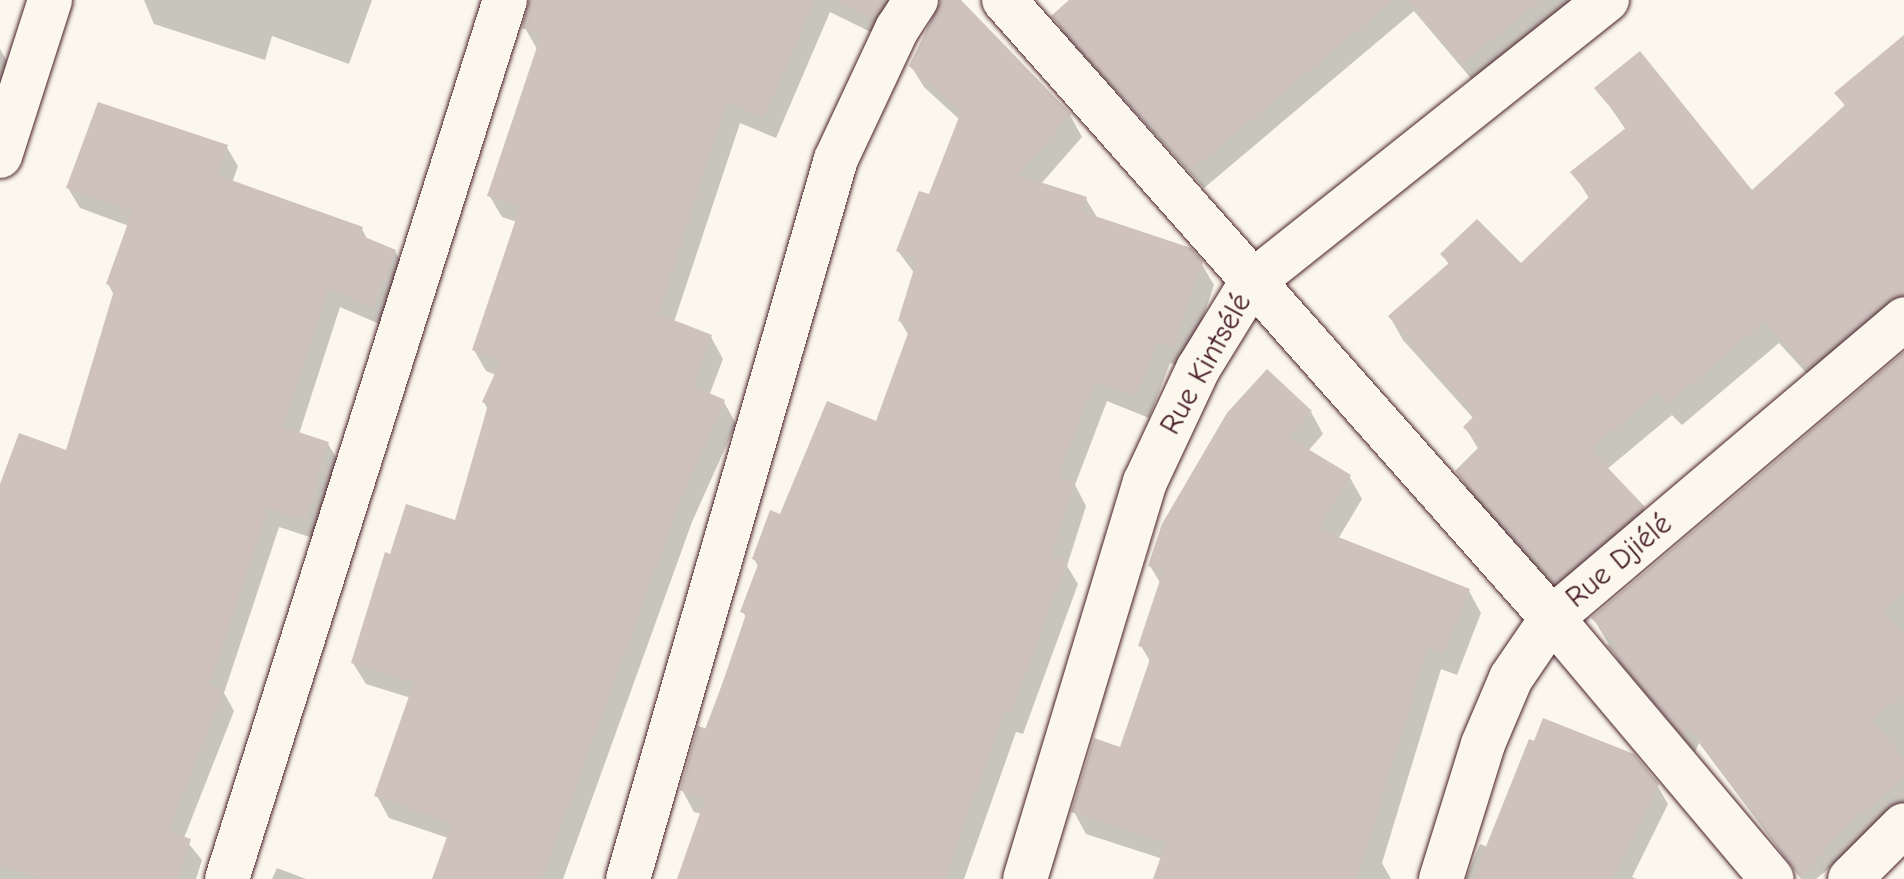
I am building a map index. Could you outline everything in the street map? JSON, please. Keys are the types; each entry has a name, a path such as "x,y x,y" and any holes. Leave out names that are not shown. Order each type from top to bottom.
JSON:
{"street":[{"path":"0,156 50,0"},
{"path":"227,879 505,0"},
{"path":"628,879 836,159 897,29 916,0"},
{"name":"Rue Kintsélé","path":"1025,879 1145,482 1198,369 1251,283 1607,0"},
{"path":"1015,4 1251,283 1552,618 1772,879"},
{"name":"Rue Djiélé","path":"1441,879 1483,744 1511,678 1552,618 1904,319"},
{"path":"1850,879 1904,825"}],"building":[{"path":"529,0 815,0 764,118 728,102 658,314 712,335 693,386 725,400 681,499 542,879 432,879 452,823 374,796 414,682 351,663 385,552 390,554 406,504 455,520 488,405 482,402 501,360 472,350 520,207 487,196 541,35 522,28"},
{"path":"835,0 886,0 874,19"},
{"path":"941,0 961,0 1071,114 1018,175 1087,197 1083,212 1191,248 1203,262 1174,347 1158,342 1136,397 1095,381 1058,477 1075,482 1052,556 1067,561 1011,714 1004,712 945,879 677,879 705,799 680,790 698,726 707,729 746,614 740,612 759,562 752,559 770,510 780,514 827,401 876,421 911,325 898,321 917,259 896,251 919,191 929,194 961,112 909,66"},
{"path":"1069,0 1393,0 1192,170 1051,16"},
{"path":"1407,0 1541,0 1462,64"},
{"path":"1904,35 1904,295 1888,300 1807,368 1765,321 1668,404 1658,393 1590,449 1645,507 1556,582 1455,471 1481,445 1463,427 1475,415 1388,316 1449,263 1440,254 1477,219 1521,263 1590,196 1570,172 1627,127 1594,88 1640,51 1752,190 1845,105 1834,93"},
{"path":"98,102 228,145 217,175 363,227 360,235 396,250 373,307 328,288 283,427 329,442 305,520 268,508 209,685 224,690 168,831 191,839 178,879 41,879 0,864 0,484 19,433 66,450 115,287 106,284 132,212 66,188"},
{"path":"1904,352 1904,592 1883,610 1904,635 1904,693 1872,720 1904,758 1904,779 1850,823 1801,876 1687,726 1683,735 1606,644 1622,650 1591,618"},
{"path":"1267,369 1312,411 1288,437 1351,475 1318,529 1470,589 1444,654 1428,648 1357,879 1153,879 1166,842 1071,812 1094,738 1120,747 1153,650 1138,646 1163,571 1148,566 1162,524 1227,413"},
{"path":"1543,718 1634,754 1659,784 1612,879 1473,879 1529,739 1534,741"}]}
